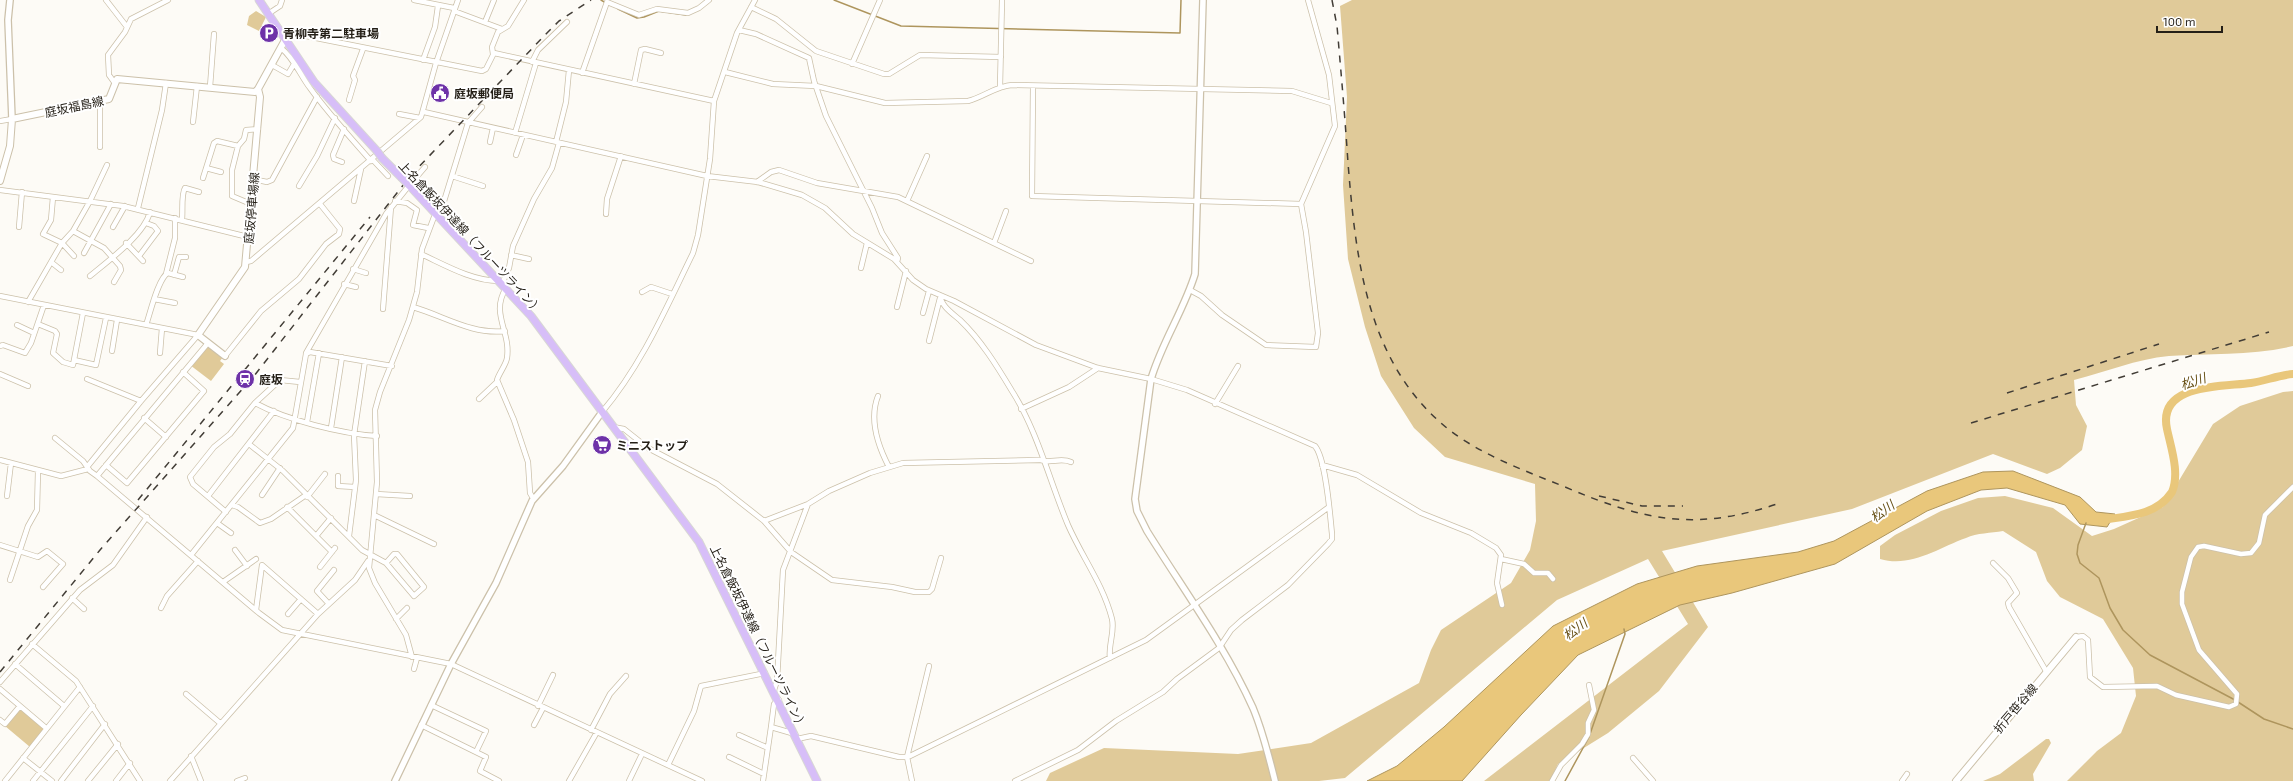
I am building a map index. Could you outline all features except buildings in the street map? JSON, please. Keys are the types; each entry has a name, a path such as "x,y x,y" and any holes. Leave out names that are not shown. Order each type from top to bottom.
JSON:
{"main road":[{"path":"258,89 285,40 259,0"},
{"name":"上名倉飯坂伊達線（フルーツライン）","path":"285,40 314,82 382,158 409,184 531,316 707,554 817,781"},
{"name":"庭坂福島線","path":"12,119 110,98 114,82 119,79 255,92 258,89"},
{"name":"庭坂停車場線","path":"198,335 245,267 261,95 258,89"},
{"path":"0,181 10,146 12,119"},
{"path":"198,335 225,356"},
{"name":"折戸笹谷線","path":"1956,781 2046,671 2076,637"}],"street":[{"path":"0,121 12,119 8,20 10,0"},
{"path":"106,0 127,27"},
{"path":"114,82 109,75 108,55 133,17 168,0"},
{"path":"268,14 280,6 282,0"},
{"path":"414,0 454,10 502,29"},
{"path":"246,262 251,261 320,204 420,118 424,112 436,63 458,0"},
{"path":"485,22 494,0"},
{"path":"285,40 289,35 296,34 363,49 484,71 493,54 492,47 498,32 508,26 524,0"},
{"path":"582,73 607,2 639,15 657,9 688,13 700,8 709,0"},
{"path":"395,781 451,664 496,584 533,498 563,466 630,376 696,243 707,176 714,102 739,30 755,0"},
{"path":"852,64 880,0"},
{"path":"1000,87 1002,0"},
{"path":"1203,0 1196,260 1190,290 1156,363 1151,379 1136,482 1135,505 1147,531 1220,647 1253,709 1276,781"},
{"path":"1190,290 1201,296 1222,315 1266,345 1316,348 1318,333 1306,232 1300,204 1317,164 1334,130 1329,75 1311,17 1308,0"},
{"path":"423,60 436,27 438,6"},
{"path":"751,7 776,19 814,51 886,75 918,56 1001,57"},
{"path":"515,133 538,50 568,22"},
{"path":"739,30 756,34 808,57"},
{"path":"210,87 214,34"},
{"path":"281,48 289,55 317,97 344,129 388,176"},
{"path":"349,100 355,80 354,76 363,49"},
{"path":"634,84 641,50 645,49 661,53"},
{"path":"808,57 814,51"},
{"path":"493,54 714,102"},
{"path":"808,57 815,86 826,116 864,192 882,233 898,258 897,262"},
{"path":"272,65 288,74 294,64"},
{"path":"479,398 497,382 507,358 505,331 499,304 502,285 509,268 510,255 526,216 552,168 566,102 569,70"},
{"path":"725,72 773,84 815,86 865,100 895,104 968,101 979,98 1000,87 1012,85 1298,92 1331,103"},
{"path":"138,208 162,110 166,83"},
{"path":"193,122 197,86"},
{"path":"1033,86 1031,195 1300,204"},
{"path":"253,179 267,182 272,180 317,97"},
{"path":"100,101 100,147"},
{"path":"440,210 468,123 482,107"},
{"path":"424,112 707,176 757,182 811,200 825,208 853,234 897,262 913,280 929,291 1036,345 1098,368 1151,379 1187,390 1215,404 1262,421 1312,444 1319,451 1329,507 1332,539 1288,585 1231,630 1220,647 1160,694 1116,721 1078,750 1015,781"},
{"path":"399,114 420,118"},
{"path":"299,186 317,156 335,118"},
{"path":"251,204 232,196 232,170 238,146 244,139 246,130 258,128"},
{"path":"490,142 493,128"},
{"path":"342,162 334,159 333,155 344,129"},
{"path":"516,155 523,135"},
{"path":"203,178 216,142 238,146"},
{"path":"606,214 607,199 621,156"},
{"path":"907,201 927,156"},
{"path":"28,302 62,243 73,231 90,201 107,165"},
{"path":"191,555 293,428 306,354 344,284 393,203 426,167"},
{"path":"206,168 221,172"},
{"path":"354,201 360,169"},
{"path":"757,182 771,172 779,170 817,183 907,201 1031,261"},
{"path":"452,176 483,186"},
{"path":"182,219 184,202 182,196 185,188 199,192"},
{"path":"0,190 138,208 248,237"},
{"path":"19,227 22,192"},
{"path":"53,197 51,220 43,234 62,243 74,256"},
{"path":"393,203 407,203 417,210 413,225 428,228"},
{"path":"383,309 393,203"},
{"path":"84,253 111,204"},
{"path":"225,356 261,311 299,279 326,244 338,234 340,229 320,204"},
{"path":"113,227 125,206"},
{"path":"994,243 1006,211"},
{"path":"90,276 112,257 146,223 150,212"},
{"path":"412,657 408,640 371,576 368,561 376,494 376,406 413,306 417,292 421,254 428,228 434,217"},
{"path":"146,325 154,299 166,274 175,238 175,218"},
{"path":"139,256 158,231 154,226 146,223"},
{"path":"73,231 104,248 121,268 114,282"},
{"path":"126,243 143,261"},
{"path":"861,268 868,243"},
{"path":"421,254 458,271 502,285"},
{"path":"510,255 530,259"},
{"path":"174,275 179,257 186,257"},
{"path":"51,262 61,270"},
{"path":"353,269 366,272"},
{"path":"897,307 906,271"},
{"path":"166,274 183,277"},
{"path":"344,284 356,287"},
{"path":"642,292 651,287 672,294"},
{"path":"924,313 929,291"},
{"path":"0,296 198,335 141,401 88,468 61,476 0,460"},
{"path":"929,341 940,297"},
{"path":"940,297 942,303 962,323 986,351 1013,391 1033,431 1069,527 1097,579 1109,611 1113,628 1110,658"},
{"path":"154,299 175,303"},
{"path":"0,346 3,345 25,353 38,324 44,305"},
{"path":"413,306 459,325 490,332 505,331"},
{"path":"38,324 57,333 53,353 70,365 73,365 83,313"},
{"path":"74,360 96,365 106,318"},
{"path":"112,351 117,320"},
{"path":"17,326 34,334"},
{"path":"160,353 162,328"},
{"path":"97,476 208,343"},
{"path":"306,354 310,352 319,353 392,366"},
{"path":"307,422 319,353"},
{"path":"331,428 342,357"},
{"path":"349,536 356,487 354,435 365,362"},
{"path":"1215,404 1238,366"},
{"path":"1021,409 1069,387 1098,368"},
{"path":"106,465 127,483 166,437 204,391 183,372"},
{"path":"0,374 28,386"},
{"path":"87,379 141,401"},
{"path":"226,512 192,482 190,476 214,447 230,434 255,403 280,380 300,382"},
{"path":"497,382 512,414 528,462 530,493 533,498"},
{"path":"878,396 875,418 876,433 888,467"},
{"path":"255,403 294,418 354,435 377,436"},
{"path":"208,496 274,411"},
{"path":"144,418 166,437"},
{"path":"613,427 624,429 648,448 718,484 764,521 791,552 832,580 930,592 941,558"},
{"path":"55,438 97,476 256,610 282,630 451,664 540,707 702,781"},
{"path":"249,444 280,468 306,496 369,555 386,563 414,596 424,587 397,554 394,554 386,563"},
{"path":"764,521 808,504 820,495 888,467 903,463 942,461 1062,460 1071,462"},
{"path":"7,496 11,463"},
{"path":"1322,465 1357,475 1421,513 1481,538 1498,550 1501,559 1497,583 1502,605"},
{"path":"262,495 280,468"},
{"path":"10,580 28,526 37,510 38,471"},
{"path":"232,505 238,507 260,523 271,519 306,496 325,474"},
{"path":"338,476 338,486 356,487"},
{"path":"2076,637 2083,636 2088,640 2090,677 2103,687 2157,686 2176,695 2229,707 2236,704 2237,694 2234,689 2199,650 2184,611 2182,592 2187,569 2194,551 2204,546 2240,554 2251,553 2259,543 2265,515 2293,487"},
{"path":"376,494 410,496"},
{"path":"774,690 777,681 784,570 808,504"},
{"path":"771,727 796,736 811,736 907,757 1146,640 1193,604 1329,507"},
{"path":"287,508 333,550 320,568"},
{"path":"374,515 434,544"},
{"path":"0,682 72,598 80,590 113,565 147,517"},
{"path":"316,536 331,518"},
{"path":"217,523 231,533"},
{"path":"0,545 38,557 47,551 63,564 43,587"},
{"path":"234,550 247,566"},
{"path":"223,582 256,559"},
{"path":"1501,559 1520,562 1534,573 1548,573 1553,579"},
{"path":"161,608 167,596 198,561"},
{"path":"170,781 318,614 355,580 368,561"},
{"path":"1993,563 2008,578 2017,593 2008,603 2009,607 2046,671"},
{"path":"256,610 262,565 318,614"},
{"path":"329,604 317,591 334,570"},
{"path":"72,598 84,609"},
{"path":"288,614 301,599"},
{"path":"396,619 407,608"},
{"path":"32,644 66,671 80,687 118,744 140,781"},
{"path":"414,669 417,658"},
{"path":"15,664 64,706"},
{"path":"912,781 907,757 929,666"},
{"path":"668,765 694,710 701,686 765,673"},
{"path":"534,724 553,675"},
{"path":"591,730 610,694 626,676"},
{"path":"1552,781 1561,765 1582,744 1588,734 1588,723 1594,710 1589,685"},
{"path":"4,781 80,687"},
{"path":"0,690 46,728"},
{"path":"186,694 220,723"},
{"path":"763,781 774,704 779,700"},
{"path":"431,705 486,731 476,752"},
{"path":"0,720 5,724 20,706"},
{"path":"33,781 93,706"},
{"path":"61,781 105,724"},
{"path":"421,725 486,757 480,771 499,781"},
{"path":"569,781 596,732"},
{"path":"739,735 768,748"},
{"path":"88,781 118,744"},
{"path":"629,781 642,754"},
{"path":"191,756 201,781"},
{"path":"729,757 764,774"},
{"path":"23,758 52,781"},
{"path":"1634,758 1653,781"},
{"path":"116,781 130,763"},
{"path":"1902,781 1907,774"},
{"path":"237,781 244,778"}],"shaded area":[{"path":"1352,0 2293,0 2293,346 2247,353 2169,356 2133,363 2074,380 2076,405 2087,426 2082,450 2060,468 2047,474 1993,454 1852,509 1662,551 1708,627 1659,691 1608,733 1558,764 1550,781 1484,781 1688,624 1648,559 1557,600 1345,778 1319,781 1046,781 1050,773 1104,748 1238,754 1311,743 1419,683 1431,650 1441,630 1511,583 1530,550 1536,521 1535,484 1445,457 1414,428 1381,376 1365,327 1348,259 1343,185 1347,97 1340,6"},
{"path":"256,11 266,17 259,31 247,25 249,16"},
{"path":"208,345 223,357 220,361 224,364 211,381 190,365"},
{"path":"2293,391 2293,781 2067,781 2097,751 2121,733 2136,696 2133,668 2103,619 2060,597 2047,581 2036,552 2003,531 1970,536 1924,556 1903,561 1880,559 1880,546 1895,535 1941,511 1978,498 2005,496 2053,508 2092,536 2114,529 2163,507 2213,424 2240,406 2283,392"},
{"path":"20,708 45,728 30,747 5,726"},
{"path":"2046,739 2049,739 2051,743 2033,774 2034,781 1983,781 2000,774"}],"water":[{"path":"2013,471 2080,497 2096,512 2115,514 2107,527 2080,524 2065,505 2007,488 1981,490 1927,511 1835,564 1732,593 1680,605 1578,655 1521,715 1462,781 1367,781 1397,766 1444,727 1553,626 1637,584 1697,566 1798,552 1834,541 1927,491 1983,472"}],"waterway":[{"path":"601,0 606,3"},
{"path":"834,0 901,26 1180,33 1181,0"},
{"path":"618,9 637,18 659,11 686,15"},
{"name":"松川","path":"2102,520 2140,514 2158,506 2172,492 2175,469 2167,429 2167,414 2172,403 2182,395 2209,387 2251,383 2293,374"},
{"path":"2086,523 2078,545 2077,554 2080,563 2099,578 2110,608 2123,630 2150,655 2235,700"},
{"path":"1590,734 1625,634 1624,629"},
{"path":"2238,702 2264,719 2293,729"},
{"path":"1565,781 1589,737"}],"railway":[{"path":"0,672 100,550 254,376 411,175 559,21 591,0"},
{"path":"1332,0 1337,26 1351,200 1362,274 1371,310 1384,344 1401,376 1423,406 1452,432 1492,456 1619,508 1644,514 1694,520 1720,518 1747,513 1777,504"},
{"path":"138,500 370,217"},
{"path":"1971,423 2269,332"},
{"path":"2007,393 2159,344"},
{"path":"1599,496 1642,506 1683,506"}],"place":[{"name":"青柳寺第二駐車場","path":"269,33"},
{"name":"庭坂郵便局","path":"440,93"},
{"name":"庭坂","path":"245,379"},
{"name":"ミニストップ","path":"602,445"}]}
